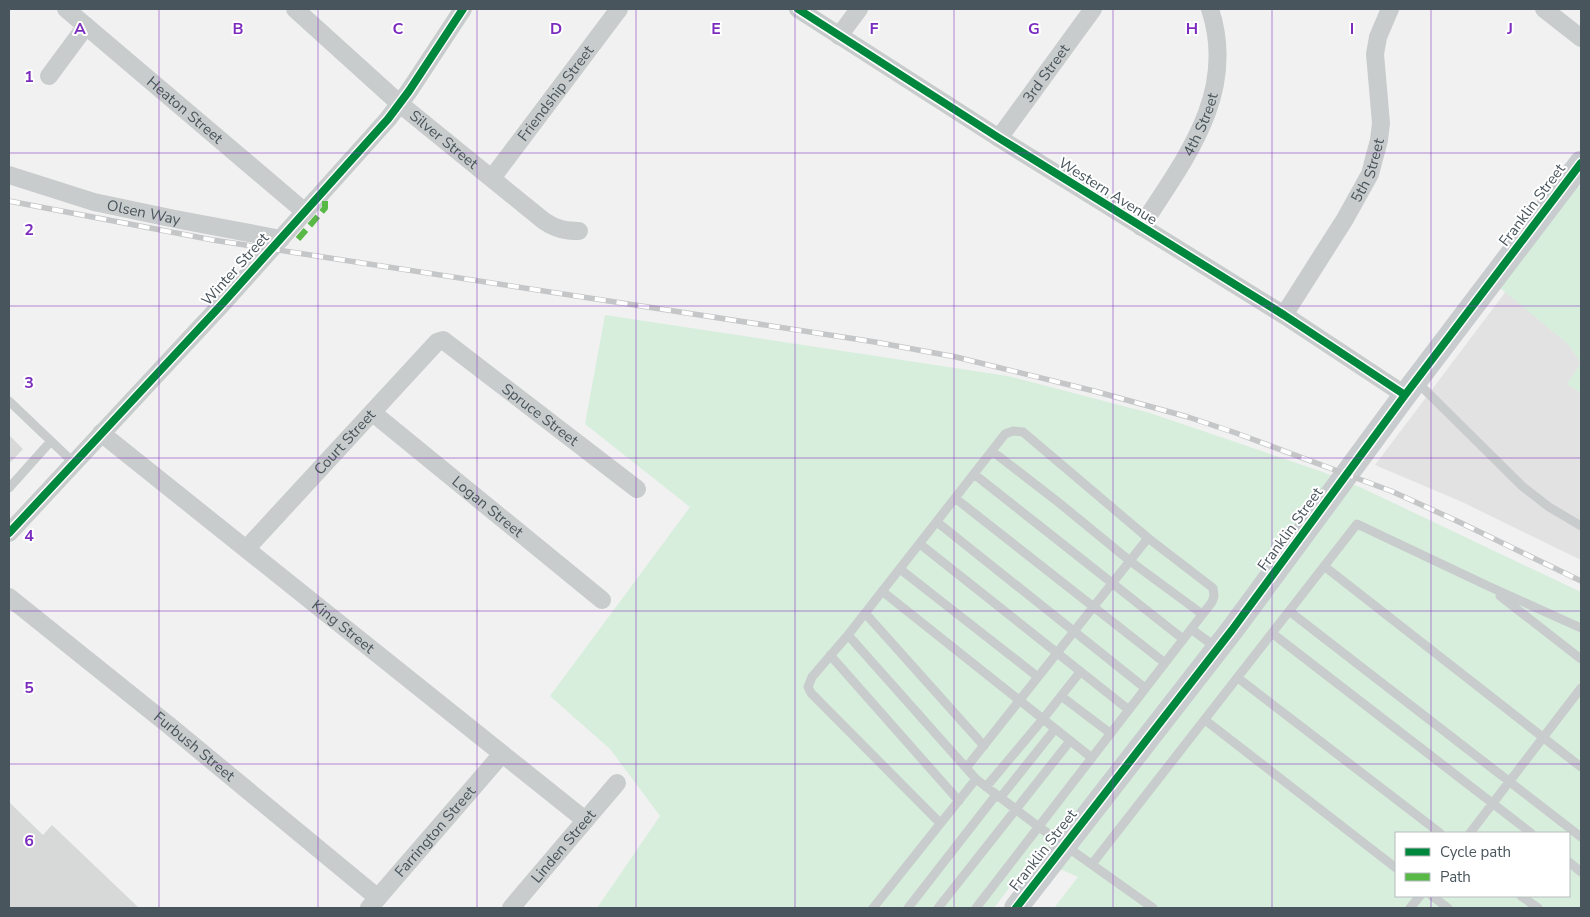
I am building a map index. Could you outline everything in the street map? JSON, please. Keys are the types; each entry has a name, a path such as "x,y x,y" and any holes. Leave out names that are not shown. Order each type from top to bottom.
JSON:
{"street":[{"name":"Heaton Street","path":"66,9 305,212"},
{"name":"Silver Street","path":"295,9 400,104 554,227 566,231 579,231"},
{"name":"Winter Street","path":"9,533 281,239 400,104 463,9"},
{"name":"Friendship Street","path":"492,178 619,9"},
{"name":"Western Avenue","path":"798,9 998,138 1141,227 1284,315 1411,388"},
{"path":"839,36 859,9"},
{"name":"3rd Street","path":"998,138 1093,9"},
{"name":"4th Street","path":"1141,227 1187,155 1212,100 1218,67 1218,50 1210,9"},
{"name":"5th Street","path":"1284,315 1345,219 1370,174 1376,157 1381,123 1375,54 1378,37 1390,9"},
{"path":"1544,9 1581,38"},
{"path":"49,76 86,26"},
{"name":"Franklin Street","path":"1016,908 1218,648 1411,388 1581,164"},
{"name":"Olsen Way","path":"9,175 94,202 281,239"},
{"name":"Court Street","path":"247,548 438,342 443,340"},
{"name":"Spruce Street","path":"443,340 637,489"},
{"name":"Logan Street","path":"374,413 602,600"},
{"name":"King Street","path":"101,433 585,820"},
{"name":"Furbush Street","path":"9,597 170,727 373,903"},
{"name":"Farrington Street","path":"373,903 502,754"},
{"name":"Linden Street","path":"511,908 617,783"}],"lane":[{"path":"1411,388 1522,486 1549,507 1581,526"},
{"path":"9,401 74,462"},
{"path":"940,823 811,693 808,687 830,655 848,635 1005,434 1013,430 1023,432 1148,538 1213,588 1214,596 1212,602 976,908"},
{"path":"9,488 51,441"},
{"path":"992,451 1130,561 1202,614"},
{"path":"974,474 1183,639"},
{"path":"955,498 1165,663"},
{"path":"937,522 1146,688"},
{"path":"1092,864 1357,524 1581,628"},
{"path":"966,768 1148,538"},
{"path":"920,544 1129,710"},
{"path":"1324,566 1581,767"},
{"path":"900,569 1038,677"},
{"path":"1488,586 1581,659"},
{"path":"882,591 1092,758"},
{"path":"1289,611 1581,837"},
{"path":"865,613 984,746"},
{"path":"1191,629 1218,648"},
{"path":"1272,634 1531,832"},
{"path":"848,635 986,788 1153,908"},
{"path":"830,655 960,801"},
{"path":"986,788 1080,672"},
{"path":"1238,678 1439,832"},
{"path":"1471,832 1581,688"},
{"path":"1061,696 1110,734"},
{"path":"1205,720 1395,867"},
{"path":"908,908 1055,729"},
{"path":"938,908 1070,741"},
{"path":"873,908 976,779"},
{"path":"1570,863 1581,872"},
{"path":"1410,908 1419,897"},
{"path":"1433,897 1448,908"},
{"path":"1523,897 1538,908"}],"shaded area":[{"path":"1580,193 1581,560 1462,502 1375,465"}],"green space":[{"path":"1576,184 1581,188 1581,363 1568,344 1500,288"},
{"path":"605,315 1008,376 1150,413 1323,472 1362,488 1581,592 1581,908 1054,908 1078,877 1033,857 994,908 597,908 660,816 610,749 550,696 690,507 585,424"},
{"path":"1581,363 1581,393 1567,384"}],"building":[{"path":"9,435 23,449 9,464"},
{"path":"9,802 43,835 52,825 139,908 9,908"}],"railway":[{"path":"9,201 213,240 875,342 956,357 1094,391 1188,417 1236,433 1391,491 1581,581"}],"marked path":[{"path":"298,239 325,208 325,191"}],"cycle path":[{"path":"9,533 223,303 388,119 409,91 463,9"},
{"path":"798,9 999,138 1284,315 1405,395"},
{"path":"1016,908 1232,630 1405,395 1581,163"}]}
